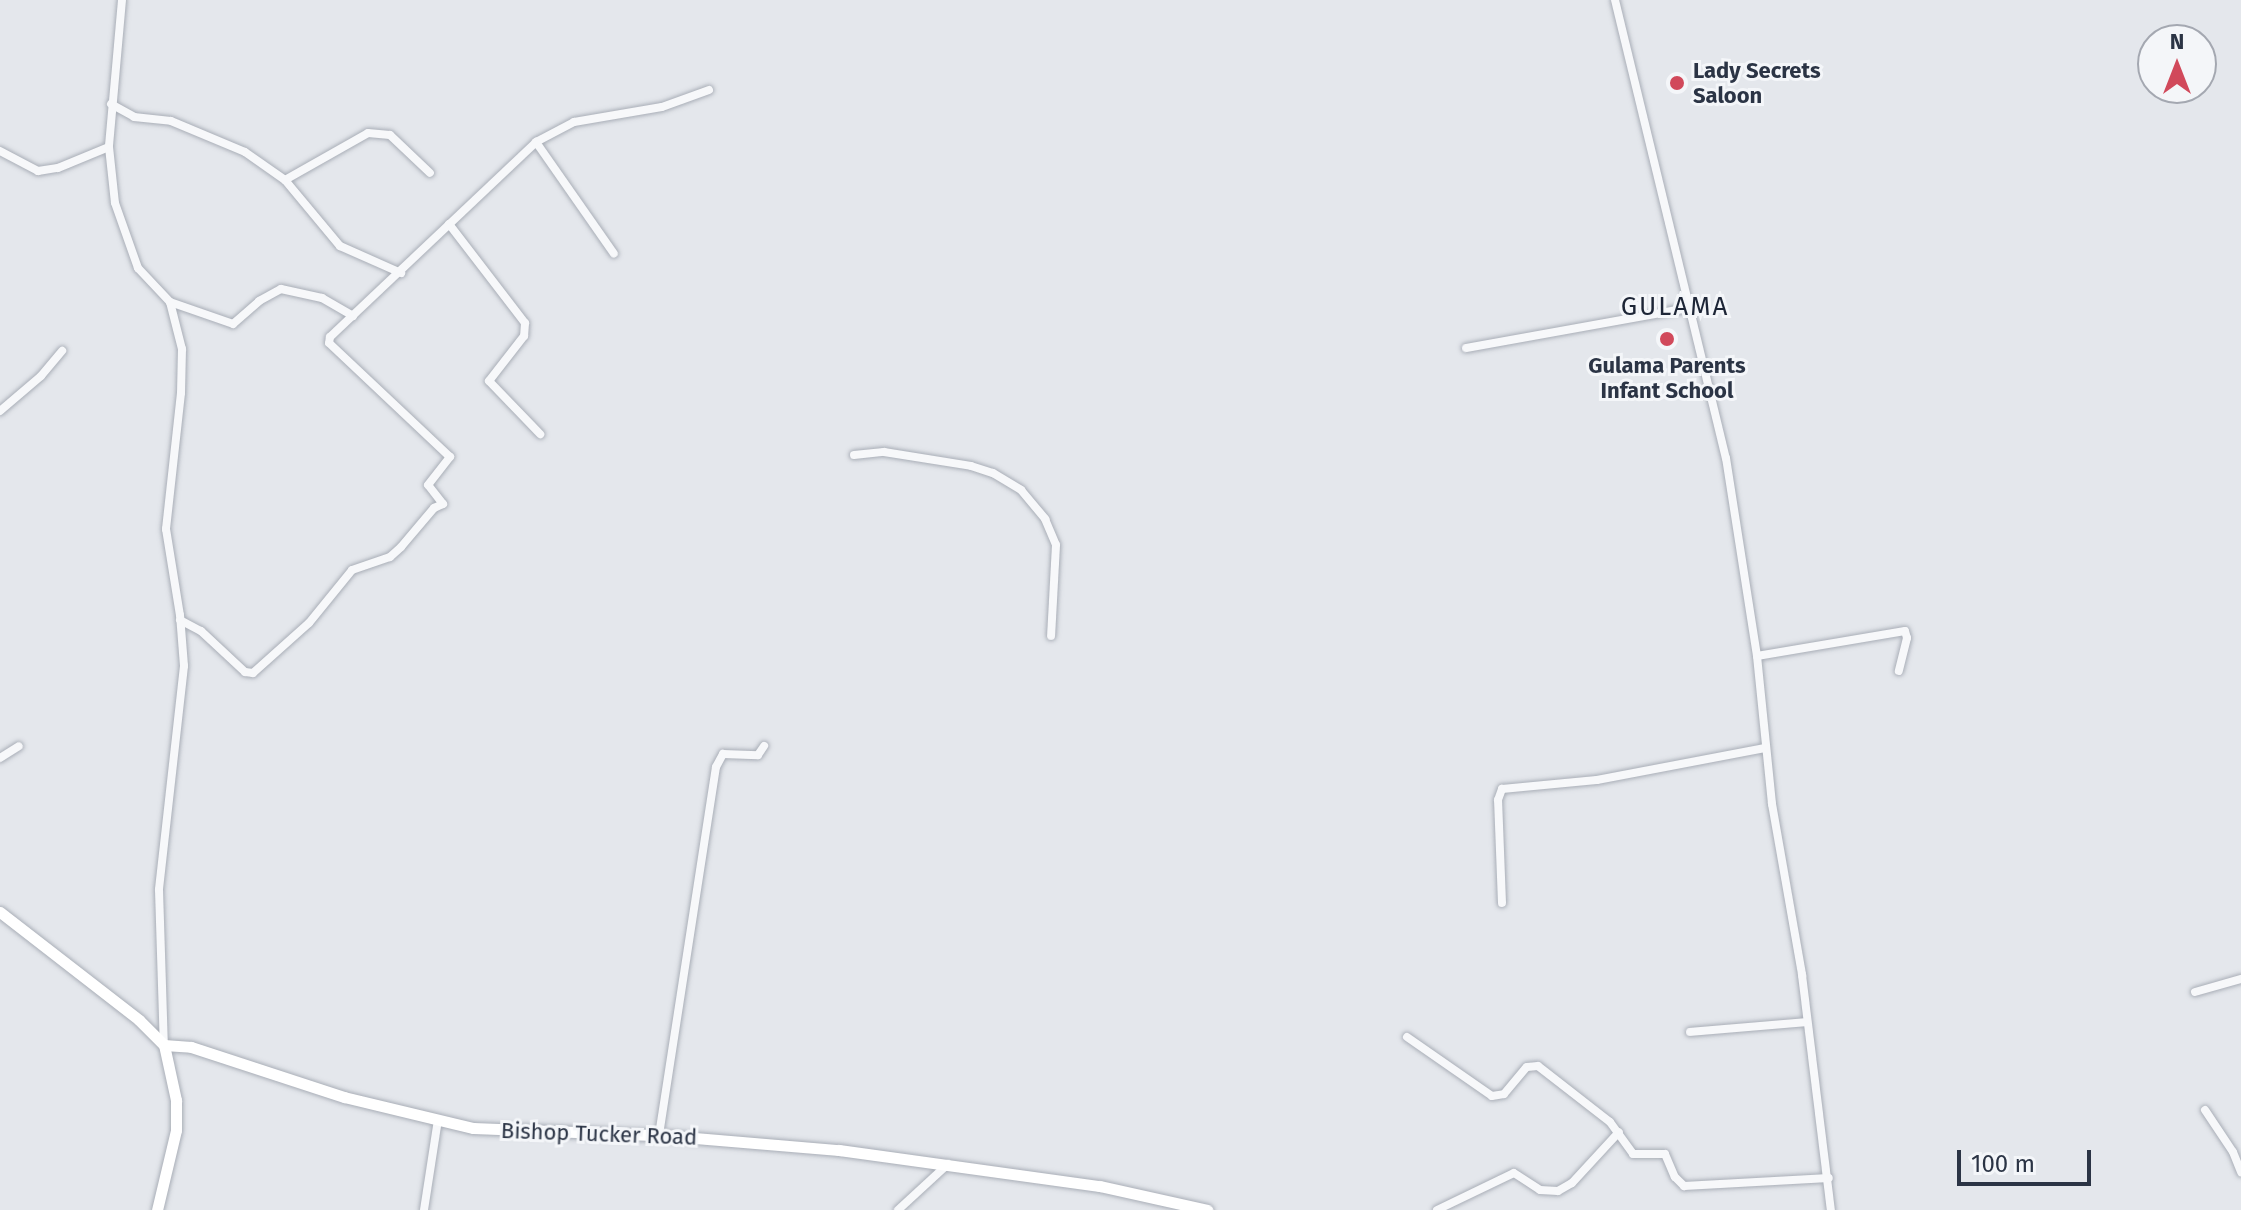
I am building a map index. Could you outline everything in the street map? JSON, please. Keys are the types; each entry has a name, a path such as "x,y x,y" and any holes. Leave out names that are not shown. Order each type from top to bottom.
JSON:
{"main road":[{"path":"0,912 139,1020 164,1045 176,1100 176,1130 157,1210"},
{"name":"Bishop Tucker Road","path":"164,1045 191,1047 344,1097 438,1120 503,1131 659,1135 949,1164 1100,1186 1207,1210"}],"street":[{"path":"122,0 118,75 111,104 109,147 115,203 138,268 170,302 233,324 259,301 281,289 322,298 353,316"},
{"path":"1615,0 1726,458 1757,656 1765,748 1807,1022 1831,1210"},
{"path":"180,620 201,631 245,672 261,669 309,623 352,570 390,557 434,508 443,504 427,487 449,461 449,455 329,343 330,337 536,142 574,122 672,105 709,90"},
{"path":"111,104 134,117 171,121 245,152 285,180 340,246 401,273"},
{"path":"285,180 368,133 390,135 430,173"},
{"path":"536,142 614,254"},
{"path":"0,151 38,171 58,168 109,147"},
{"path":"449,224 526,326 524,336 489,381 540,434"},
{"path":"164,1045 159,890 183,693 180,620 166,529 181,393 182,349 170,302"},
{"path":"1466,348 1688,308"},
{"path":"0,411 41,376 62,351"},
{"path":"854,455 884,452 971,466 993,473 1021,490 1045,519 1056,545 1051,636"},
{"path":"1757,656 1905,631 1907,638 1899,671"},
{"path":"0,758 19,746"},
{"path":"659,1135 718,762 729,752 761,754 764,746"},
{"path":"1502,903 1498,800 1502,789 1597,780 1765,748"},
{"path":"2195,992 2241,979"},
{"path":"1690,1032 1807,1022"},
{"path":"1407,1037 1492,1096 1504,1094 1527,1067 1538,1066 1619,1132 1633,1154 1665,1154 1675,1177 1684,1186 1829,1178"},
{"path":"2205,1110 2233,1152 2241,1172"},
{"path":"424,1210 438,1120"},
{"path":"1437,1210 1514,1173 1540,1190 1558,1191 1572,1183 1619,1132"},
{"path":"898,1210 949,1164"}],"place":[{"name":"Lady Secrets Saloon","path":"1677,83"},
{"name":"Gulama Parents Infant School","path":"1667,339"}],"district":[{"name":"GULAMA","path":"1675,307"}]}
